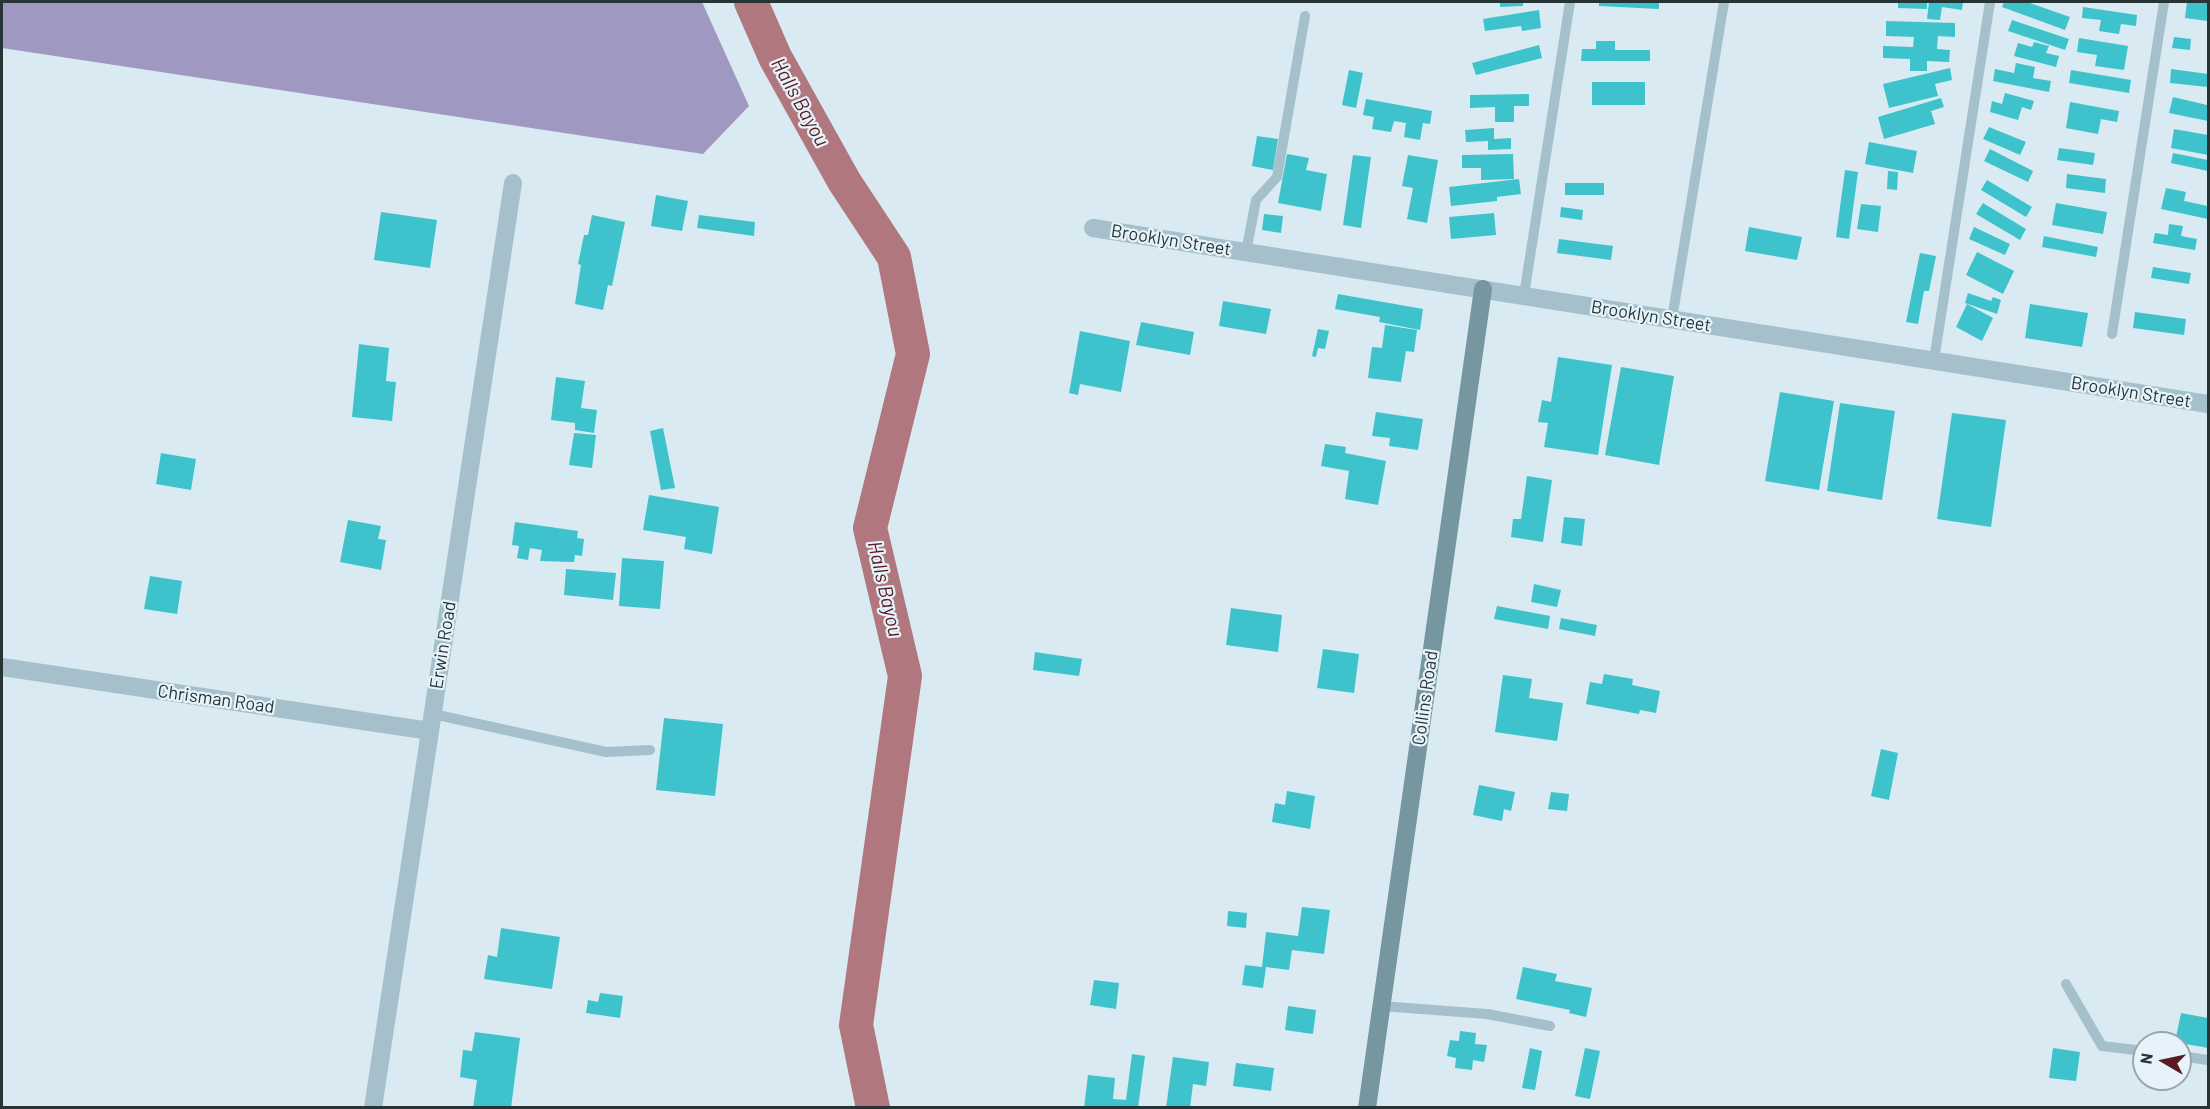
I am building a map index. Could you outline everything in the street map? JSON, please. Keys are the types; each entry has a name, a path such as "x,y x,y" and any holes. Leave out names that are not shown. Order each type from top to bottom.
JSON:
{"street":[{"name":"Erwin Road","path":"373,1107 513,183"},
{"name":"Brooklyn Street","path":"1093,228 2208,404"},
{"name":"Collins Road","path":"1367,1107 1483,289"},
{"name":"Chrisman Road","path":"2,667 432,722"}],"lane":[{"path":"1524,296 1570,2"},
{"path":"1672,319 1724,2"},
{"path":"1934,360 1990,2"},
{"path":"2112,334 2164,2"},
{"path":"1246,252 1256,200 1277,177 1305,16"},
{"path":"432,722 606,752 650,750"},
{"path":"2066,984 2102,1046 2132,1050"},
{"path":"1381,1006 1487,1014 1550,1026"},
{"path":"2192,1058 2208,1060"}],"shaded area":[{"path":"2,2 702,2 749,106 703,154 2,48"}],"building":[{"path":"1500,2 1523,2 1523,6 1500,7"},
{"path":"1599,2 1659,2 1659,9 1599,6"},
{"path":"1898,2 1927,2 1927,9 1898,8"},
{"path":"1929,2 1963,2 1962,10 1942,7 1940,20 1927,19"},
{"path":"2004,2 2027,2 2070,17 2065,30 2002,7"},
{"path":"2187,2 2208,2 2208,21 2185,18"},
{"path":"2083,7 2137,15 2136,26 2121,24 2119,34 2099,31 2101,20 2082,18"},
{"path":"1539,10 1541,28 1522,31 1521,26 1485,31 1483,19"},
{"path":"2012,20 2069,39 2065,50 2008,31"},
{"path":"1886,21 1955,23 1955,37 1938,36 1937,49 1950,50 1949,62 1927,61 1927,71 1910,71 1910,59 1883,58 1883,46 1913,47 1914,37 1886,36"},
{"path":"2174,37 2191,39 2190,50 2172,48"},
{"path":"2079,38 2128,46 2124,70 2095,66 2097,55 2077,52"},
{"path":"1596,41 1615,41 1615,50 1650,50 1650,61 1581,61 1582,49 1596,49"},
{"path":"2034,42 2049,46 2046,53 2059,56 2056,67 2014,56 2018,43 2032,47"},
{"path":"1539,45 1542,58 1476,75 1472,63"},
{"path":"2016,63 2035,67 2033,78 2051,81 2049,92 1993,81 1995,69 2014,73"},
{"path":"1950,68 1952,80 1935,84 1938,96 1889,108 1883,84"},
{"path":"2171,69 2208,74 2208,87 2170,83"},
{"path":"1349,70 1363,73 1356,108 1342,105"},
{"path":"2071,70 2131,80 2129,93 2069,83"},
{"path":"1592,82 1645,82 1645,105 1592,105"},
{"path":"2005,93 2034,101 2031,110 2022,107 2018,120 1990,112 1992,101 2002,104"},
{"path":"1529,94 1529,106 1514,106 1514,122 1495,122 1495,107 1470,108 1470,95"},
{"path":"2173,97 2207,105 2208,121 2169,113"},
{"path":"1941,98 1944,107 1931,111 1935,124 1884,139 1878,117"},
{"path":"1366,99 1432,111 1430,124 1423,123 1420,140 1404,137 1406,123 1394,121 1391,132 1372,129 1374,117 1363,115"},
{"path":"2070,102 2119,111 2117,122 2101,119 2098,134 2066,128"},
{"path":"1989,127 2026,142 2020,155 1983,139"},
{"path":"1494,128 1494,139 1511,138 1511,149 1488,150 1488,141 1466,142 1465,130"},
{"path":"2174,129 2208,135 2208,155 2171,148"},
{"path":"1257,136 1278,139 1273,170 1252,166"},
{"path":"1869,142 1917,151 1913,173 1865,164"},
{"path":"2059,148 2095,153 2093,165 2057,160"},
{"path":"1990,149 2033,171 2028,182 1984,161"},
{"path":"2173,153 2208,160 2208,171 2171,163"},
{"path":"1287,154 1309,158 1306,170 1327,174 1321,211 1278,203"},
{"path":"1513,154 1514,179 1481,180 1481,168 1462,168 1462,155"},
{"path":"1353,155 1371,157 1361,228 1343,225"},
{"path":"1408,155 1438,160 1427,223 1407,219 1413,188 1402,186"},
{"path":"1845,170 1858,172 1849,239 1836,237"},
{"path":"1888,171 1898,172 1897,190 1887,189"},
{"path":"2067,174 2106,179 2105,193 2066,188"},
{"path":"1519,179 1521,194 1497,197 1497,201 1451,206 1449,187"},
{"path":"1987,180 2032,207 2026,217 1981,190"},
{"path":"1565,183 1604,183 1604,195 1565,195"},
{"path":"2166,188 2186,192 2184,201 2208,206 2208,219 2161,209"},
{"path":"656,195 688,201 682,231 651,226"},
{"path":"1983,203 2026,229 2020,240 1976,214"},
{"path":"2056,203 2107,212 2103,234 2052,225"},
{"path":"1861,204 1881,206 1878,232 1857,229"},
{"path":"1561,207 1583,210 1582,220 1560,217"},
{"path":"381,212 437,220 430,268 374,260"},
{"path":"1494,213 1496,235 1451,239 1449,217"},
{"path":"1264,214 1283,216 1281,233 1262,230"},
{"path":"592,215 625,222 612,286 608,285 603,310 575,304 581,265 578,264 584,235 588,235"},
{"path":"699,215 755,222 754,236 697,228"},
{"path":"2169,224 2183,226 2181,236 2197,239 2195,250 2153,243 2155,233 2168,235"},
{"path":"1749,227 1802,237 1797,260 1745,251"},
{"path":"1974,227 2010,244 2005,255 1969,239"},
{"path":"2044,236 2098,247 2096,257 2042,247"},
{"path":"1559,239 1613,246 1611,260 1557,253"},
{"path":"1977,252 2014,271 2003,294 1966,275"},
{"path":"1920,253 1936,256 1929,291 1924,291 1918,324 1906,322"},
{"path":"2153,267 2191,273 2189,284 2151,278"},
{"path":"1968,293 1991,301 1993,297 2001,300 1997,314 1965,303"},
{"path":"1338,294 1423,309 1420,330 1379,322 1380,317 1335,309"},
{"path":"1223,301 1271,309 1266,334 1219,326"},
{"path":"1967,304 1993,318 1982,341 1956,327"},
{"path":"2030,304 2088,313 2082,347 2025,338"},
{"path":"2135,312 2186,319 2184,335 2133,328"},
{"path":"1141,322 1194,332 1190,355 1136,345"},
{"path":"1385,325 1417,330 1414,352 1406,351 1401,382 1368,378 1372,347 1382,348"},
{"path":"1318,329 1329,331 1325,349 1318,348 1316,357 1312,356"},
{"path":"1080,331 1130,341 1121,392 1080,384 1078,395 1069,393"},
{"path":"359,344 389,348 386,381 396,382 392,421 352,417"},
{"path":"1558,357 1612,365 1598,455 1544,447 1548,423 1538,422 1542,400 1551,402"},
{"path":"1621,367 1674,376 1659,465 1605,455"},
{"path":"556,377 585,381 581,408 597,410 594,433 575,430 575,423 551,420"},
{"path":"1780,392 1834,401 1819,490 1765,481"},
{"path":"1840,403 1895,411 1882,500 1827,491"},
{"path":"1376,412 1423,419 1418,450 1389,446 1390,438 1372,436"},
{"path":"1952,413 2006,420 1991,527 1937,519"},
{"path":"663,428 675,488 661,490 650,431"},
{"path":"574,433 596,435 592,468 569,465"},
{"path":"1325,444 1346,447 1345,453 1386,461 1378,505 1345,499 1349,471 1321,466"},
{"path":"161,453 196,459 191,490 156,484"},
{"path":"1527,476 1552,480 1543,542 1511,537 1513,519 1521,519"},
{"path":"649,495 719,507 712,554 684,549 686,537 643,530"},
{"path":"1564,517 1585,519 1582,546 1561,543"},
{"path":"348,520 381,526 378,539 386,540 381,570 340,562"},
{"path":"515,522 578,531 577,538 584,539 582,556 575,555 574,562 540,561 542,550 530,548 528,560 517,558 519,546 512,545"},
{"path":"622,558 664,561 660,609 619,606"},
{"path":"566,569 616,573 613,600 564,595"},
{"path":"150,576 182,581 177,614 144,609"},
{"path":"1534,584 1561,590 1557,607 1531,602"},
{"path":"1497,606 1550,616 1548,629 1494,619"},
{"path":"1231,608 1282,615 1278,652 1226,645"},
{"path":"1561,618 1597,625 1595,636 1559,629"},
{"path":"1323,649 1359,654 1354,693 1317,688"},
{"path":"1035,652 1082,659 1079,676 1033,670"},
{"path":"1604,674 1633,679 1632,685 1660,691 1656,713 1640,710 1639,714 1586,704 1590,682 1602,684"},
{"path":"1503,675 1532,679 1529,698 1563,703 1557,741 1495,732"},
{"path":"664,718 723,724 715,796 656,790"},
{"path":"1881,749 1898,753 1889,800 1871,796"},
{"path":"1479,785 1515,792 1511,811 1504,809 1502,821 1473,815"},
{"path":"1287,791 1315,796 1310,829 1272,822 1275,803 1285,805"},
{"path":"1551,792 1569,794 1567,811 1548,809"},
{"path":"1302,907 1330,910 1324,954 1292,950 1289,970 1266,967 1263,988 1242,985 1245,965 1262,967 1266,932 1298,936"},
{"path":"1228,911 1247,913 1246,928 1227,926"},
{"path":"501,928 560,937 552,989 484,979 488,955 497,957"},
{"path":"1523,967 1557,974 1555,981 1592,988 1586,1017 1569,1013 1570,1010 1516,999"},
{"path":"1094,980 1119,983 1116,1009 1090,1005"},
{"path":"600,993 623,996 620,1018 586,1013 588,1000 598,1002"},
{"path":"1288,1006 1316,1010 1313,1034 1285,1030"},
{"path":"2181,1013 2208,1018 2208,1048 2192,1045 2192,1031 2177,1031"},
{"path":"1460,1031 1476,1033 1475,1044 1487,1045 1484,1062 1473,1060 1472,1070 1455,1068 1456,1058 1447,1056 1450,1040 1459,1041"},
{"path":"475,1032 520,1038 511,1108 473,1108 477,1080 460,1077 463,1050 472,1051"},
{"path":"1530,1048 1542,1051 1535,1090 1522,1088"},
{"path":"1585,1048 1600,1051 1590,1099 1575,1096"},
{"path":"2053,1048 2080,1052 2076,1081 2049,1078"},
{"path":"1132,1054 1145,1056 1138,1108 1084,1108 1088,1075 1115,1078 1113,1099 1126,1100"},
{"path":"1173,1057 1209,1062 1206,1086 1193,1084 1190,1108 1166,1108"},
{"path":"1236,1063 1274,1068 1271,1091 1233,1086"}],"waterway":[{"name":"Halls Bayou","path":"751,2 775,57 844,181 894,257 913,354 870,528 905,676 856,1025 873,1108"}]}
